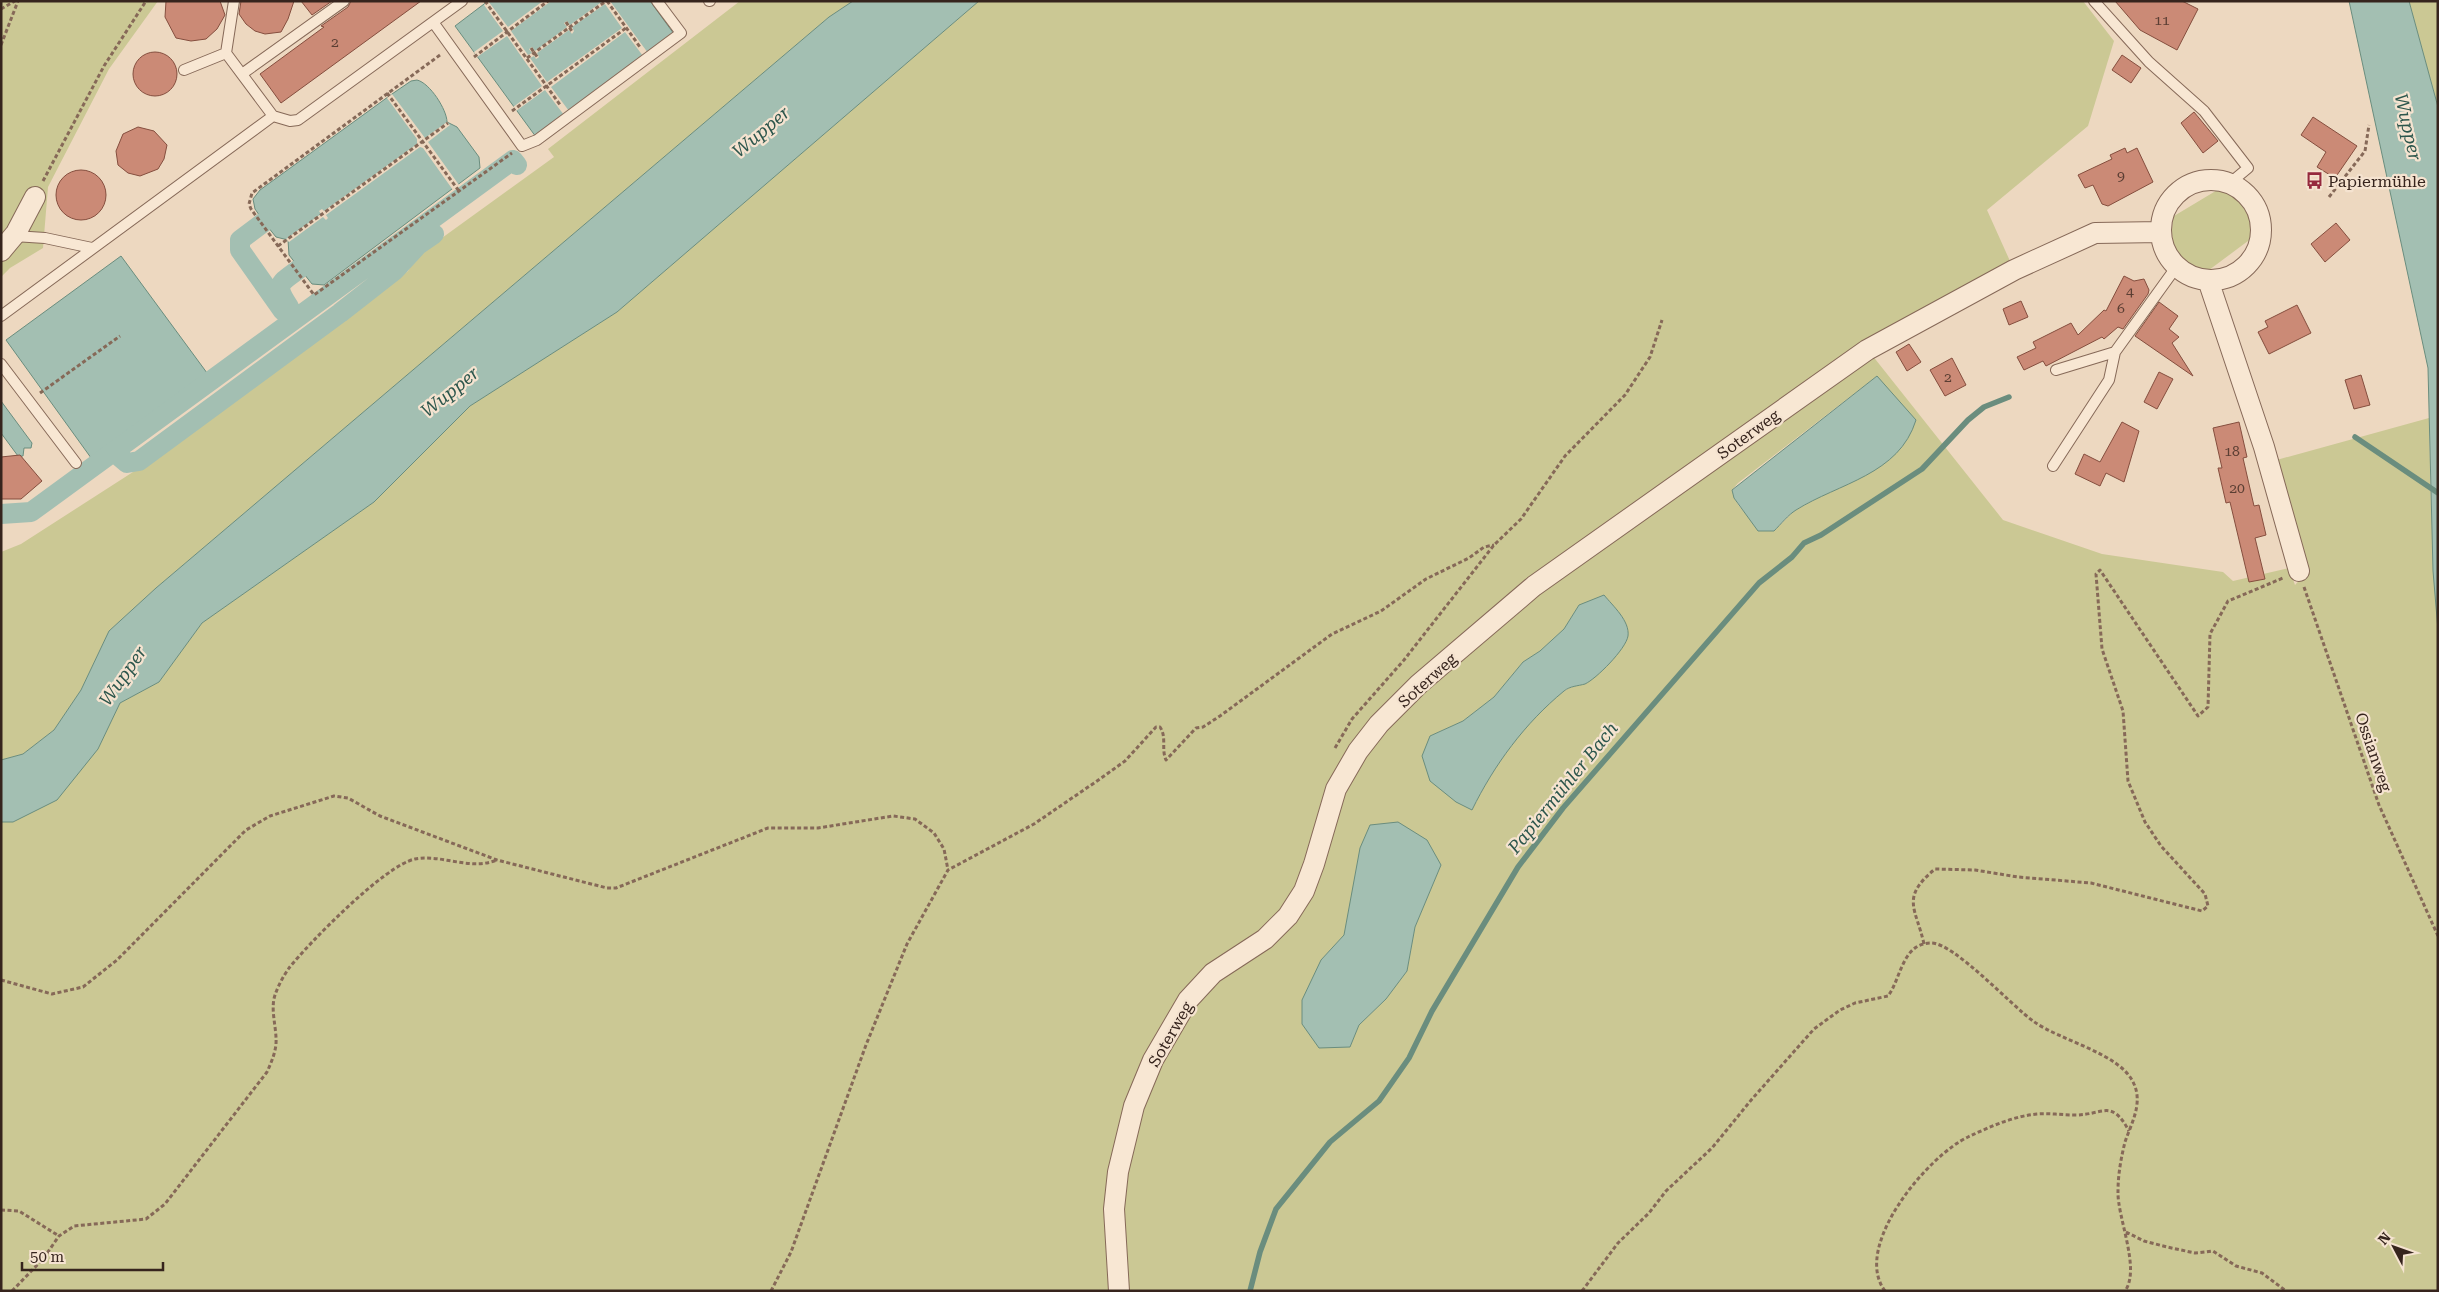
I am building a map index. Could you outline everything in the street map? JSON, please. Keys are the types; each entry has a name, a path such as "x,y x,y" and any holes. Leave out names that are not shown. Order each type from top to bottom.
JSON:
{"street":[{"path":"2214,179 2230,183 2244,192 2254,204 2260,219 2261,234 2257,249 2249,262 2237,272 2223,278 2208,280 2191,276 2177,266 2163,244 2161,232 2163,215 2170,200 2182,189 2197,181 2214,179"},
{"path":"7,243 35,197"},
{"name":"Soterweg","path":"1119,1291 1114,1209 1118,1172 1134,1106 1153,1060 1188,1000 1214,974 1265,939 1288,916 1304,891 1336,789 1358,751 1379,724 1420,684 1534,586 1841,366 2014,270 2096,233 2161,232"},
{"path":"2208,280 2264,448 2299,571"}],"lane":[{"path":"234,1 226,52 273,116 290,121 298,120 462,1"},
{"path":"242,74 344,1"},
{"path":"433,22 522,146 537,140 680,34 657,1"},
{"path":"2094,1 2149,62 2204,111 2248,168 2230,183"},
{"path":"184,70 226,52"},
{"path":"1,316 273,116"},
{"path":"7,243 45,238 92,248"},
{"path":"2053,466 2109,380 2115,352 2177,266"},
{"path":"2056,370 2115,352"},
{"path":"1,364 76,463"}],"path":[{"path":"1,9 16,1"},
{"path":"1,45 16,1"},
{"path":"35,197 104,66 146,1"},
{"path":"476,55 548,1"},
{"path":"527,58 606,1 645,54"},
{"path":"486,2 567,113"},
{"path":"566,22 573,33"},
{"path":"515,109 626,28"},
{"path":"451,47 256,188 252,193 250,204 260,222 314,295 522,146"},
{"path":"530,48 538,58"},
{"path":"387,93 459,191"},
{"path":"278,246 448,123"},
{"path":"2329,197 2365,151 2369,126"},
{"path":"1333,754 1352,719 1404,660 1494,545 1521,518 1565,456 1612,409 1635,382 1650,357 1662,320"},
{"path":"29,401 120,336"},
{"path":"771,1291 792,1252 866,1045 907,944 948,870 1034,824 1097,781 1125,761 1156,727 1160,727 1163,731 1166,760 1196,728 1203,727 1220,716 1332,634 1381,611 1426,579 1469,558 1484,547 1494,545"},
{"path":"1924,944 1920,926 1912,908 1912,896 1926,876 1935,869 1975,870 2018,877 2091,883 2202,911 2208,906 2205,894 2161,846 2145,822 2128,782 2123,710 2102,649 2096,574 2100,570 2198,716 2208,707 2210,634 2228,601 2299,571"},
{"name":"Ossianweg","path":"2299,571 2379,805 2438,936"},
{"path":"1,980 52,994 83,988 117,960 246,830 270,816 334,796 348,798 380,816 498,860 607,888 616,888 768,828 827,827 901,816 922,823 934,833 944,849 948,870"},
{"path":"12,1291 43,1259 59,1236 74,1226 146,1219 165,1204 267,1072 274,1056 276,1044 274,996 288,969 324,930 378,882 413,860 429,858 475,865 498,860"},
{"path":"1582,1291 1618,1243 1649,1213 1666,1191 1712,1148 1799,1044 1825,1020 1840,1010 1855,1004 1888,996 1904,960 1910,953 1924,944 1932,942 1953,953 2039,1025 2053,1034 2112,1061 2126,1072 2137,1091 2137,1106 2120,1164 2118,1192 2118,1207 2126,1232 2131,1275 2124,1291"},
{"path":"1885,1291 1880,1282 1877,1262 1880,1240 1885,1229 1906,1196 1933,1163 1960,1141 1992,1126 2035,1114 2078,1115 2106,1109 2118,1114 2129,1132"},
{"path":"1,1210 19,1211 59,1236"},
{"path":"2126,1232 2144,1241 2167,1247 2195,1253 2213,1251 2236,1266 2262,1273 2286,1291"}],"shaded area":[{"path":"1,1 158,1 109,69 48,187 43,248 10,268 1,277"},
{"path":"740,1 853,1 829,17 156,588 109,631 81,690 54,730 23,754 1,760 1,552 21,544 133,472 408,271 417,256 554,157 548,149"},
{"path":"979,1 2083,1 2114,41 2088,126 1987,210 2014,270 1868,350 2003,520 2102,554 2223,572 2233,581 2289,568 2295,585 2306,573 2273,461 2429,418 2431,506 2438,604 2438,1291 1,1291 1,822 14,822 98,749 120,703 159,682 202,623 374,502 470,406 617,312","holes":["1877,376 1817,498 1794,511 1774,531 1748,515 1738,505 1732,490 1738,483","1579,605 1587,683 1568,689 1552,701 1525,728 1490,778 1472,810 1430,736 1463,721 1494,697 1523,662 1540,651 1564,629","1441,865 1415,927 1407,971 1386,999 1359,1025 1350,1047 1321,960 1344,935 1352,899"]},
{"path":"2409,1 2438,1 2438,107"},
{"path":"2219,189 2240,202 2248,214 2252,238 2205,273 2188,263 2177,251 2172,236 2172,227 2174,216"}],"water":[{"path":"488,1 650,1 674,34 536,137 455,26"},
{"name":"Wupper","path":"853,1 979,1 617,312 470,406 374,502 202,623 159,682 120,703 98,749 57,800 13,822 1,822 1,760 23,754 54,730 81,690 109,631 156,588 829,17"},
{"name":"Wupper","path":"2349,1 2409,1 2438,107 2438,630 2433,571 2428,368"},
{"path":"417,80 432,91 444,111 447,122 457,127 479,157 480,168 324,285 312,284 289,255 288,240 276,237 255,209 253,199 260,190 392,94 411,81"},
{"path":"121,256 210,377 94,462 6,340"},
{"path":"1877,376 1916,420 1908,439 1882,466 1866,476 1796,510 1774,531 1758,531 1734,498 1732,490"},
{"path":"1,401 32,443 31,448 24,448 23,456 18,456 1,433"},
{"path":"1604,595 1624,619 1628,630 1626,642 1610,663 1585,684 1566,689 1536,717 1500,761 1472,810 1456,802 1430,781 1422,756 1430,736 1463,721 1494,697 1523,662 1540,651 1564,629 1579,605"},
{"path":"1398,822 1427,840 1441,865 1415,927 1407,971 1386,999 1359,1025 1350,1047 1319,1048 1302,1024 1302,1000 1321,960 1344,935 1360,848 1370,825"}],"pier":[{"path":"488,1 508,27 543,1 551,1 511,31 528,55 532,53 529,49 532,47 535,51 567,27 564,23 567,21 570,25 603,1 610,1 648,53 643,56 625,32 551,87 569,111 564,115 545,90 516,111 513,107 542,86 507,36 477,57 474,52 503,31 484,5","holes":["605,4 622,28 547,82 530,58 534,56 536,59 539,57 537,53 569,30 572,34 574,31 572,27"]},
{"path":"392,94 425,138 447,122 450,125 428,142 459,185 453,190 423,148 420,147 326,215 328,218 326,220 323,217 289,242 286,239 321,214 319,211 322,209 324,211 417,144 417,139 387,98"}],"building":[{"path":"166,1 220,1 225,15 217,29 206,39 191,41 176,38 165,17"},
{"path":"241,1 294,1 281,32 265,34 255,31 246,24 239,14"},
{"path":"301,1 332,1 312,15"},
{"path":"351,1 421,1 281,103 260,74 324,27 321,26 348,7"},
{"path":"2115,1 2182,1 2198,9 2177,50 2140,30"},
{"path":"151,52 159,52 171,58 177,74 171,90 159,96 151,96 139,90 133,78 133,70 139,58"},
{"path":"2122,55 2141,68 2131,83 2112,70"},
{"path":"2194,112 2218,141 2203,153 2181,123"},
{"path":"2313,117 2357,146 2335,178 2317,167 2326,152 2301,135"},
{"path":"138,127 154,131 167,145 164,159 158,169 140,176 128,173 118,165 116,151 123,134"},
{"path":"2125,148 2127,153 2137,148 2153,182 2108,206 2102,204 2093,185 2085,188 2078,175 2112,159 2110,155"},
{"path":"76,170 86,170 99,177 106,190 106,200 99,213 86,220 76,220 67,216 60,209 56,200 56,190 60,181 67,174"},
{"path":"2336,223 2350,240 2325,262 2311,244"},
{"path":"2124,276 2134,281 2144,279 2149,290 2123,329 2118,327 2104,339 2102,337 2046,366 2043,361 2024,370 2017,357 2036,348 2033,342 2071,323 2078,335 2104,310 2106,311"},
{"path":"2021,301 2028,317 2009,325 2003,309"},
{"path":"2159,302 2178,316 2169,329 2179,337 2172,343 2193,376 2135,336"},
{"path":"2297,305 2311,333 2269,354 2258,332 2268,327 2265,321"},
{"path":"1909,344 1921,362 1907,371 1896,352"},
{"path":"1952,358 1966,385 1945,396 1930,370"},
{"path":"2159,372 2173,379 2157,409 2144,402"},
{"path":"2361,375 2370,405 2354,409 2345,380"},
{"path":"2122,422 2139,431 2124,482 2106,473 2100,486 2075,474 2084,454 2100,462"},
{"path":"2239,422 2247,457 2243,458 2254,506 2259,505 2266,535 2255,538 2265,579 2249,582 2230,502 2226,503 2218,468 2222,468 2213,428"},
{"path":"20,455 42,481 21,499 1,499 1,457"}],"waterway":[{"path":"1,514 31,512 513,160 517,165"},
{"path":"264,222 240,240 240,250 283,311"},
{"path":"114,452 127,463 139,461 340,313 395,270 418,245 434,234"},
{"path":"289,307 281,293 281,285 299,269"},
{"name":"Papiermühler Bach","path":"1250,1291 1260,1252 1276,1209 1330,1142 1379,1101 1409,1058 1432,1011 1518,867 1563,808 1759,583 1792,557 1804,543 1821,535 1922,469 1968,420 1984,407 2009,397"},
{"name":"Papiermühler Bach","path":"2355,437 2438,493"}],"place":[{"name":"Papiermühle","path":"2314,181"}]}
